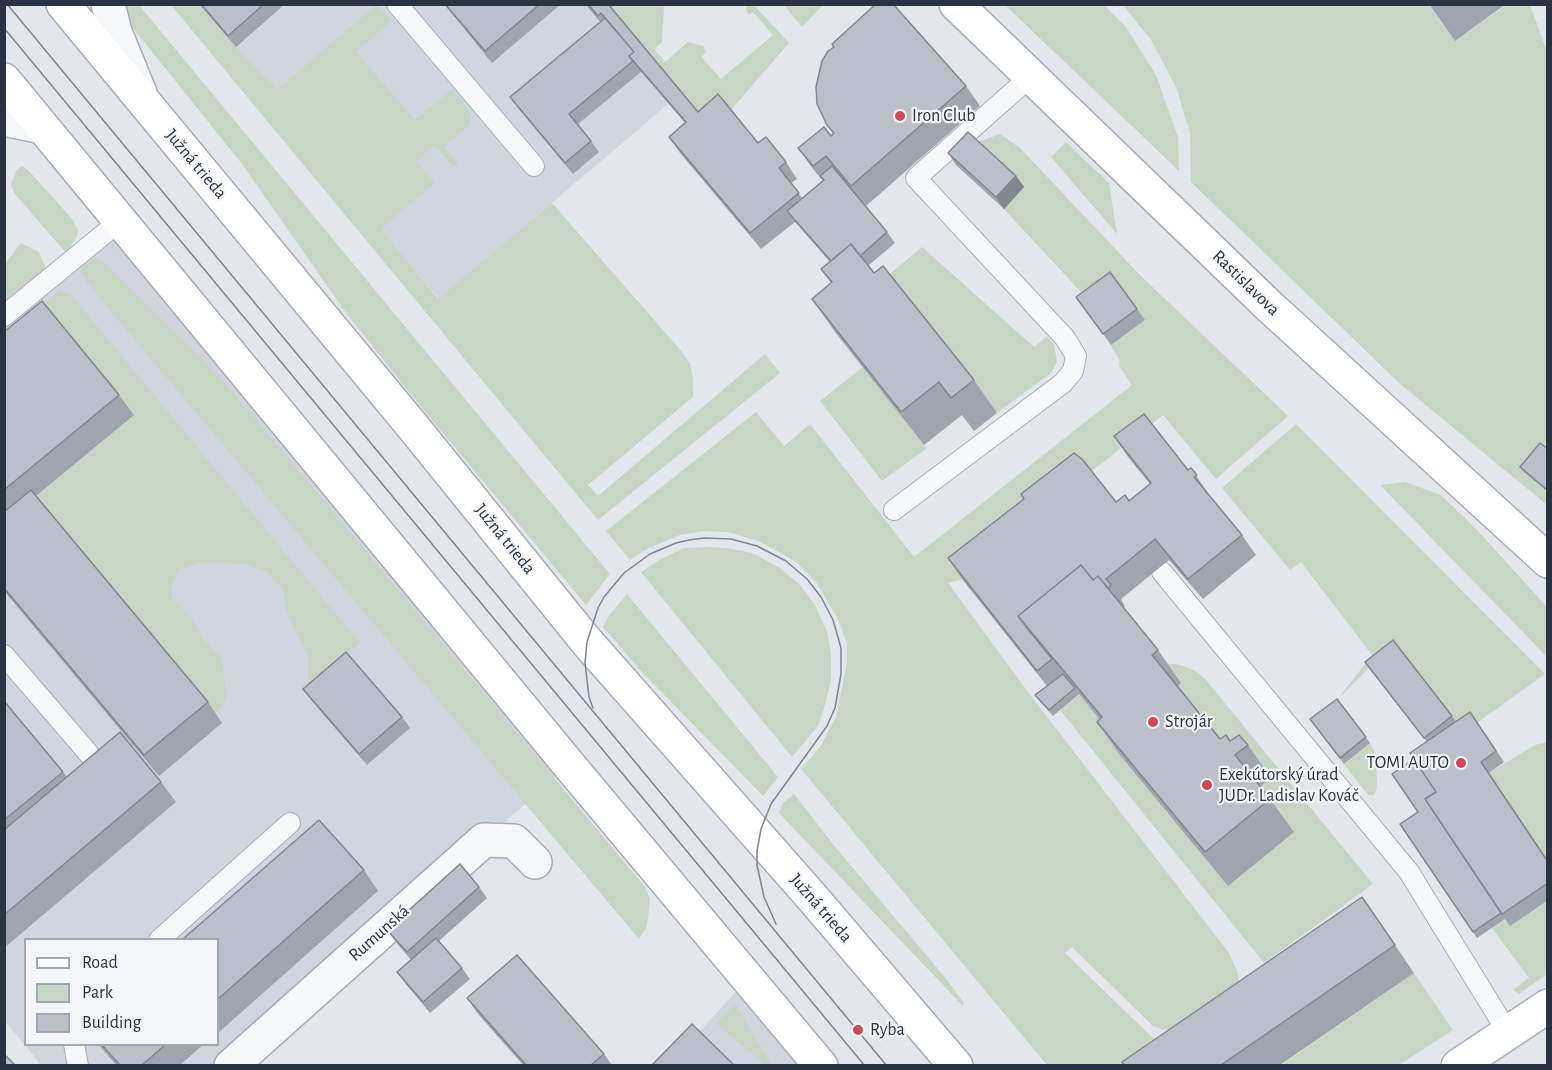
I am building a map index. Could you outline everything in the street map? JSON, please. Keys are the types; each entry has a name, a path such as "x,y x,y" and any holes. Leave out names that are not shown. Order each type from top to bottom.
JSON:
{"street":[{"name":"Južná trieda","path":"63,4 506,539 587,642 811,896 956,1065"},
{"path":"108,4 115,32 145,103"},
{"name":"Rastislavova","path":"956,4 1268,305 1545,561"},
{"path":"4,80 569,765 821,1065"},
{"path":"4,119 42,127"},
{"name":"Rumunská","path":"241,1062 484,840 514,841 535,862"},
{"path":"1458,1065 1548,1006"}],"lane":[{"path":"397,4 534,166"},
{"path":"894,510 1054,390 1073,372 1076,356 1065,338 916,178 1030,77"},
{"path":"4,316 121,220"},
{"path":"1162,572 1409,872 1508,1031"},
{"path":"4,655 89,754"},
{"path":"160,938 290,822"},
{"path":"74,1046 78,1065"}],"shaded area":[{"path":"190,5 585,5 668,104 439,299"},
{"path":"121,220 569,765 231,1065 41,1065 25,1046 219,1046 219,938 24,938 24,1044 5,1021 5,316"},
{"path":"749,978 821,1066 667,1066"}],"green space":[{"path":"121,5 139,5 610,574 586,605 412,396 344,310 242,164 133,28"},
{"path":"171,5 199,5 277,90 376,5 391,21 356,52 415,120 452,89 471,112 469,125 444,147 458,163 454,167 434,145 416,161 435,183 381,229 438,299 552,203 683,353 690,364 693,397 588,485 598,496 765,354 780,373 598,520"},
{"path":"606,5 664,5 662,42 654,49 665,62 688,42 703,46 706,52 701,57 721,79 773,35 753,12 749,15 746,5 754,5 789,43 730,111 709,128"},
{"path":"784,5 823,5 802,27"},
{"path":"1005,5 1104,5 1126,27 1156,75 1178,137 1179,171"},
{"path":"1123,5 1429,5 1455,41 1506,5 1530,5 1548,54 1547,505 1399,383 1191,182 1190,133 1176,87 1151,40"},
{"path":"1000,134 1020,148 1140,275 1288,416 1216,479 1163,415 1036,515 962,579 948,583 1028,692 1229,953 1237,971 1240,985 1175,1029 1164,1030 1153,1026 1072,947 1065,953 1157,1042 1122,1065 1047,1065 801,769 820,747 836,717 847,662 847,644 838,619 816,582 797,563 777,551 758,541 728,532 703,531 680,535 647,549 630,560 606,531 756,412 784,446 810,424 914,557 1132,385 1119,366 1120,361 1111,345 1145,320 1091,303 1004,209 976,143"},
{"path":"1066,142 1109,183 1117,234 1051,157"},
{"path":"22,166 73,220 78,230 77,237 66,253 15,194 11,186 16,171"},
{"path":"21,243 39,252 46,269 5,308 5,264"},
{"path":"922,247 1034,347 1047,336 1054,345 1057,362 1051,373 997,413 879,283"},
{"path":"93,259 101,260 205,362 255,418 645,887 650,899 648,919 646,928 639,939 87,283 82,268"},
{"path":"61,290 72,296 360,643 308,687 308,656 286,611 283,589 267,571 245,564 202,562 180,569 172,584 172,598 191,617 202,637 221,658 227,697 216,715 35,498 133,416 39,305"},
{"path":"863,367 927,448 882,481 820,401"},
{"path":"1296,424 1545,674 1453,740 1445,729 1456,721 1397,646 1369,668 1338,699 1372,655 1301,562 1290,570 1222,488"},
{"path":"1405,482 1441,495 1478,531 1547,607 1547,657 1380,485"},
{"path":"708,547 752,553 780,568 800,585 815,605 827,632 831,652 831,680 825,705 818,726 792,757 641,572 684,548"},
{"path":"627,594 778,777 763,796 643,673 603,627 610,614"},
{"path":"1166,664 1189,668 1206,680 1373,884 1264,963 1060,710 1079,694 1125,751 1121,755 1228,885 1258,789 1271,778 1244,772 1175,688 1181,683"},
{"path":"1548,742 1547,861 1489,773 1535,745"},
{"path":"1370,743 1376,755 1377,788 1374,795 1368,795 1344,764"},
{"path":"794,794 836,848 944,976 964,1003 963,1006 779,813 783,803"},
{"path":"1547,900 1547,974 1519,994 1513,990 1529,978 1492,928 1505,919"},
{"path":"1414,973 1453,1030 1399,1065 1280,1066"},
{"path":"735,1004 772,1065 765,1065 716,1023"}],"building":[{"path":"201,4 264,4 228,36"},
{"path":"445,4 540,4 485,51"},
{"path":"588,4 608,4 698,112 718,94 758,143 766,137 786,162 779,168 799,193 750,233 669,137 686,122 629,56 634,52 601,13 598,16"},
{"name":"Iron Club","path":"876,4 893,4 966,86 851,186 826,156 813,166 798,148 824,127 831,136 834,133 827,125 817,104 816,87 822,61 828,51 834,47 832,44"},
{"path":"605,18 634,52 629,56 633,61 569,114 591,141 565,163 510,97"},
{"path":"968,132 1016,176 996,197 948,153"},
{"path":"832,166 887,232 860,256 851,244 831,261 787,211 824,180 820,176"},
{"path":"851,244 874,273 883,266 974,380 951,398 939,382 901,412 812,299 832,282 821,269"},
{"path":"1110,272 1137,309 1103,334 1076,297"},
{"path":"42,301 119,395 4,490 4,332"},
{"path":"1144,414 1188,470 1191,468 1197,475 1194,477 1242,535 1188,579 1155,539 1106,579 1111,585 1108,588 1098,576 1093,580 1081,565 1018,616 1052,659 1037,671 948,558 1024,499 1021,494 1074,453 1082,459 1116,502 1125,495 1129,501 1151,483 1114,436"},
{"path":"1540,443 1548,449 1548,488 1546,489 1520,467"},
{"path":"31,490 208,702 144,755 4,588 4,512"},
{"name":"Strojár","path":"1081,565 1093,580 1098,576 1158,650 1152,655 1220,739 1226,735 1230,741 1239,735 1248,745 1235,755 1270,799 1205,852 1097,722 1102,717 1018,616"},
{"path":"1393,640 1452,716 1424,738 1365,662"},
{"path":"346,652 402,717 359,754 303,689"},
{"path":"1063,674 1075,688 1049,710 1035,695"},
{"path":"1337,699 1366,737 1340,758 1310,719"},
{"path":"4,701 63,772 4,820"},
{"path":"1470,712 1496,751 1481,762 1548,862 1548,883 1502,914 1425,799 1436,792 1410,753"},
{"path":"120,732 161,782 4,915 4,830"},
{"path":"1414,759 1436,792 1425,799 1501,913 1473,932 1400,824 1418,812 1392,774"},
{"path":"319,820 364,870 219,998 219,938 184,938"},
{"path":"460,864 479,887 407,952 387,930"},
{"path":"1362,897 1395,945 1221,1065 1124,1065 1122,1062"},
{"path":"436,938 462,968 423,1002 397,972"},
{"path":"517,955 604,1054 591,1065 526,1065 467,998"},
{"path":"692,1024 734,1065 652,1065"},
{"path":"103,1046 164,1046 142,1065 120,1065"},
{"path":"4,1054 15,1065 4,1065"}],"tram line":[{"path":"7,4 887,1066"},
{"path":"4,28 865,1066"},
{"path":"593,708 589,697 585,663 587,642 598,608 624,573 650,554 689,540 731,539 757,546 786,561 807,579 821,597 833,620 841,648 841,674 835,708 827,726 771,804 761,829 757,865 764,897 776,924"}],"place":[{"name":"Iron Club","path":"900,116"},
{"name":"Strojár","path":"1153,722"},
{"name":"TOMI AUTO","path":"1461,763"},
{"name":"Exekútorský úrad JUDr. Ladislav Kováč","path":"1207,785"},
{"name":"Ryba","path":"858,1030"}]}
